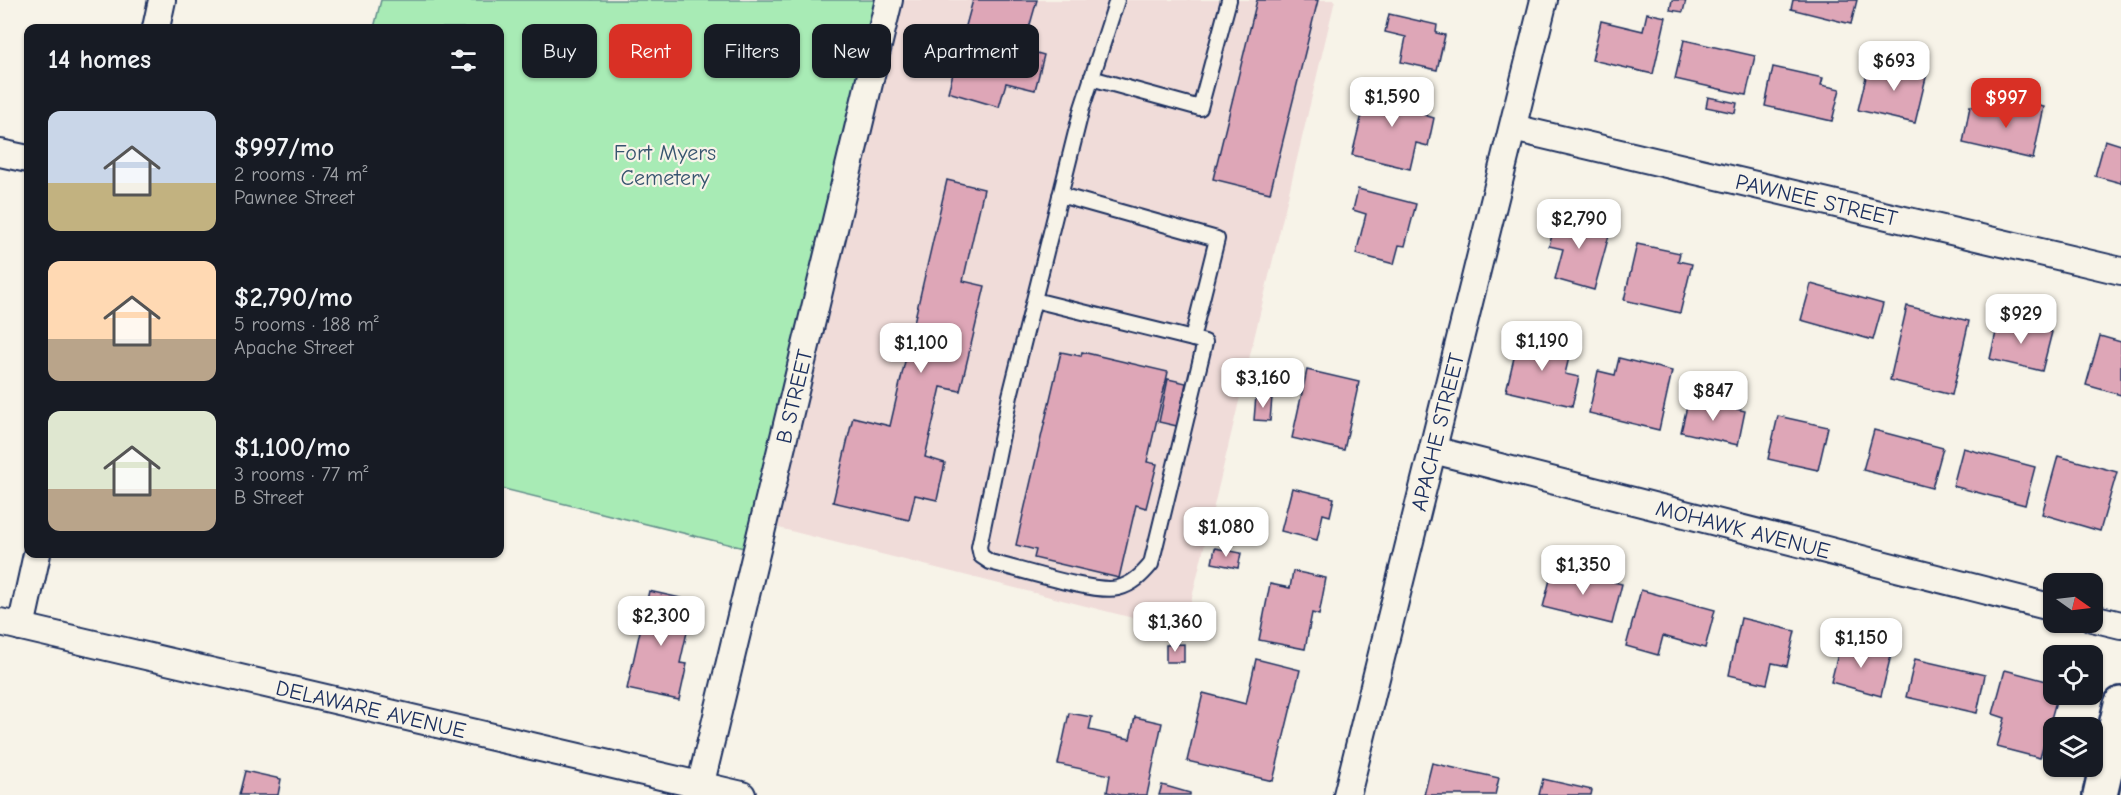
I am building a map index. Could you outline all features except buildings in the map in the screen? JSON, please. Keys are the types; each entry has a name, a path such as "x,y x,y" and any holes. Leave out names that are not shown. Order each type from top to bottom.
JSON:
{"street":[{"path":"157,24 162,0"},
{"name":"B STREET","path":"699,790 889,0"},
{"name":"APACHE STREET","path":"1347,795 1544,0"},
{"name":"PAWNEE STREET","path":"1513,128 2121,271"},
{"path":"0,153 24,158"},
{"name":"MOHAWK AVENUE","path":"1432,450 2043,605"},
{"path":"10,624 36,558"},
{"path":"2103,621 2121,625"},
{"name":"DELAWARE AVENUE","path":"10,624 699,790 742,795"},
{"path":"2100,795 2121,704"}],"lane":[{"path":"1034,300 1205,342 1151,564 1139,579 1117,589 1093,588 990,562 981,556 979,548 1010,396 1060,195 1082,108 1117,0"},
{"path":"1091,78 1200,108 1229,0"},
{"path":"1060,195 1217,239 1192,339"}],"shaded area":[{"path":"889,0 1335,0 1184,631 763,524 870,78 891,78 891,24 883,24"}],"green space":[{"name":"Fort Myers Cemetery","path":"381,0 875,0 869,24 812,24 812,78 856,78 744,548 504,489 504,24 375,24"}]}
